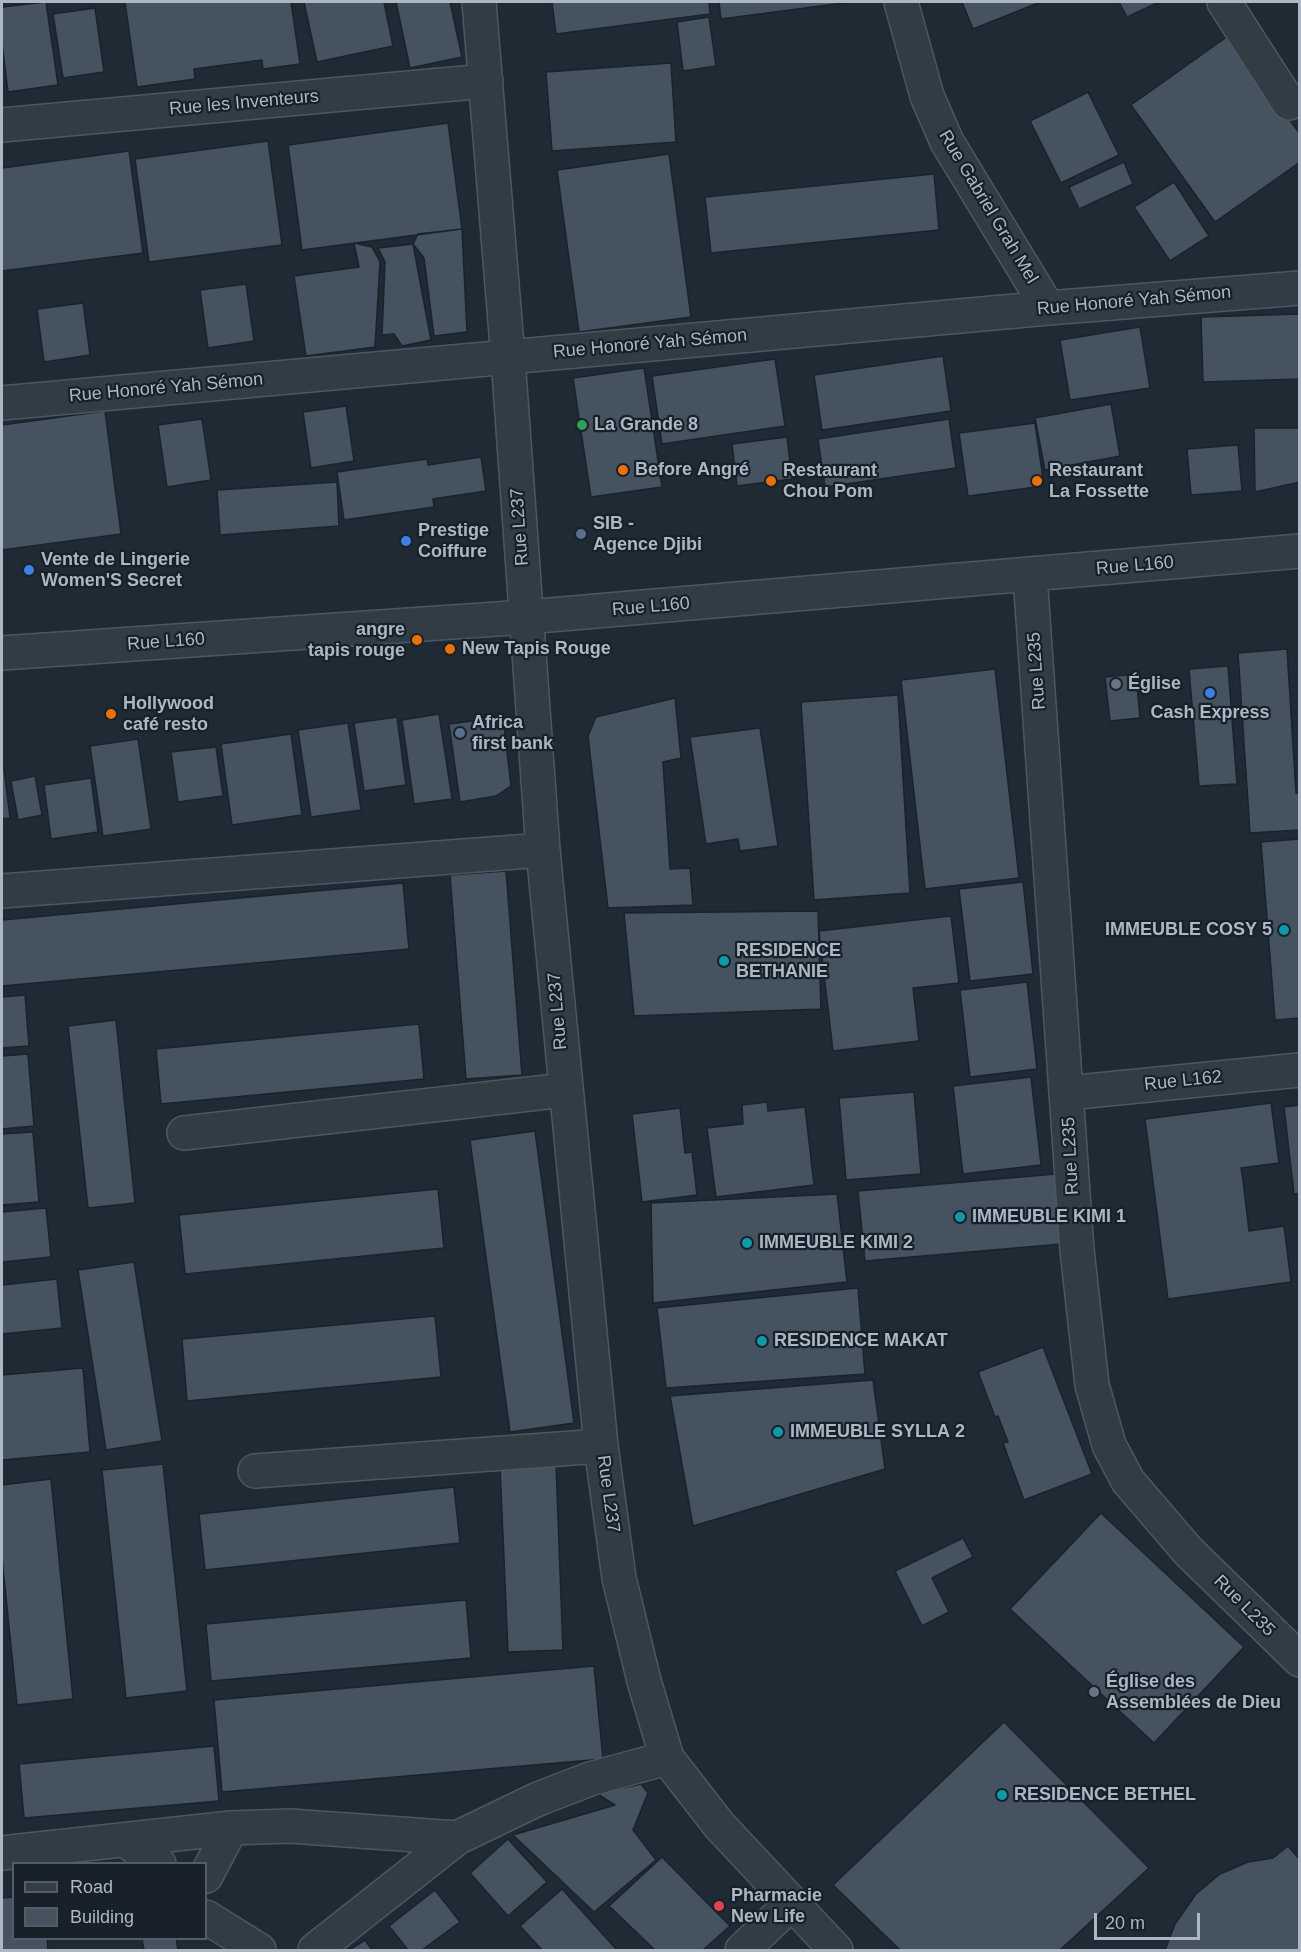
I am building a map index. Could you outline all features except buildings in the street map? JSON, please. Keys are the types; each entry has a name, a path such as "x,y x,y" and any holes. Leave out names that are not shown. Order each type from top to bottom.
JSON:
{"street":[{"name":"Rue L237","path":"479,2 508,358 543,849 601,1446 620,1578 644,1681 667,1758 719,1825 790,1904 836,1950"},
{"name":"Rue Gabriel Grah Mel","path":"900,2 927,96 947,142 1048,308"},
{"path":"1224,2 1289,103"},
{"name":"Rue les Inventeurs","path":"2,125 486,81"},
{"name":"Rue Honoré Yah Sémon","path":"2,403 1048,308 1299,288"},
{"name":"Rue L160","path":"2,653 526,617 1030,576 1299,551"},
{"name":"Rue L235","path":"1030,576 1068,1093 1077,1250 1091,1374 1108,1445 1128,1481 1188,1551 1299,1660"},
{"path":"2,891 543,849"},
{"name":"Rue L162","path":"1068,1093 1299,1070"},
{"path":"184,1132 565,1090"},
{"path":"255,1471 601,1446"},
{"path":"315,1950 457,1838 538,1799 591,1779 667,1758"},
{"path":"2,1853 231,1828 290,1826 457,1838"},
{"path":"207,1874 231,1828"},
{"path":"126,1841 158,1862"},
{"path":"742,1950 790,1904"},
{"path":"207,1918 259,1950"},
{"path":"207,1924 211,1950"}],"place":[{"name":"La Grande 8","path":"582,425"},
{"name":"Before Angré","path":"623,470"},
{"name":"Restaurant Chou Pom","path":"771,481"},
{"name":"Restaurant La Fossette","path":"1037,481"},
{"name":"SIB - Agence Djibi","path":"581,534"},
{"name":"Prestige Coiffure","path":"406,541"},
{"name":"Vente de Lingerie Women'S Secret","path":"29,570"},
{"name":"angre tapis rouge","path":"417,640"},
{"name":"New Tapis Rouge","path":"450,649"},
{"name":"Église","path":"1116,684"},
{"name":"Cash Express","path":"1210,693"},
{"name":"Hollywood café resto","path":"111,714"},
{"name":"Africa first bank","path":"460,733"},
{"name":"IMMEUBLE COSY 5","path":"1284,930"},
{"name":"RESIDENCE BETHANIE","path":"724,961"},
{"name":"IMMEUBLE KIMI 1","path":"960,1217"},
{"name":"IMMEUBLE KIMI 2","path":"747,1243"},
{"name":"RESIDENCE MAKAT","path":"762,1341"},
{"name":"IMMEUBLE SYLLA 2","path":"778,1432"},
{"name":"Église des Assemblées de Dieu","path":"1094,1692"},
{"name":"RESIDENCE BETHEL","path":"1002,1795"},
{"name":"Pharmacie New Life","path":"719,1906"}]}
